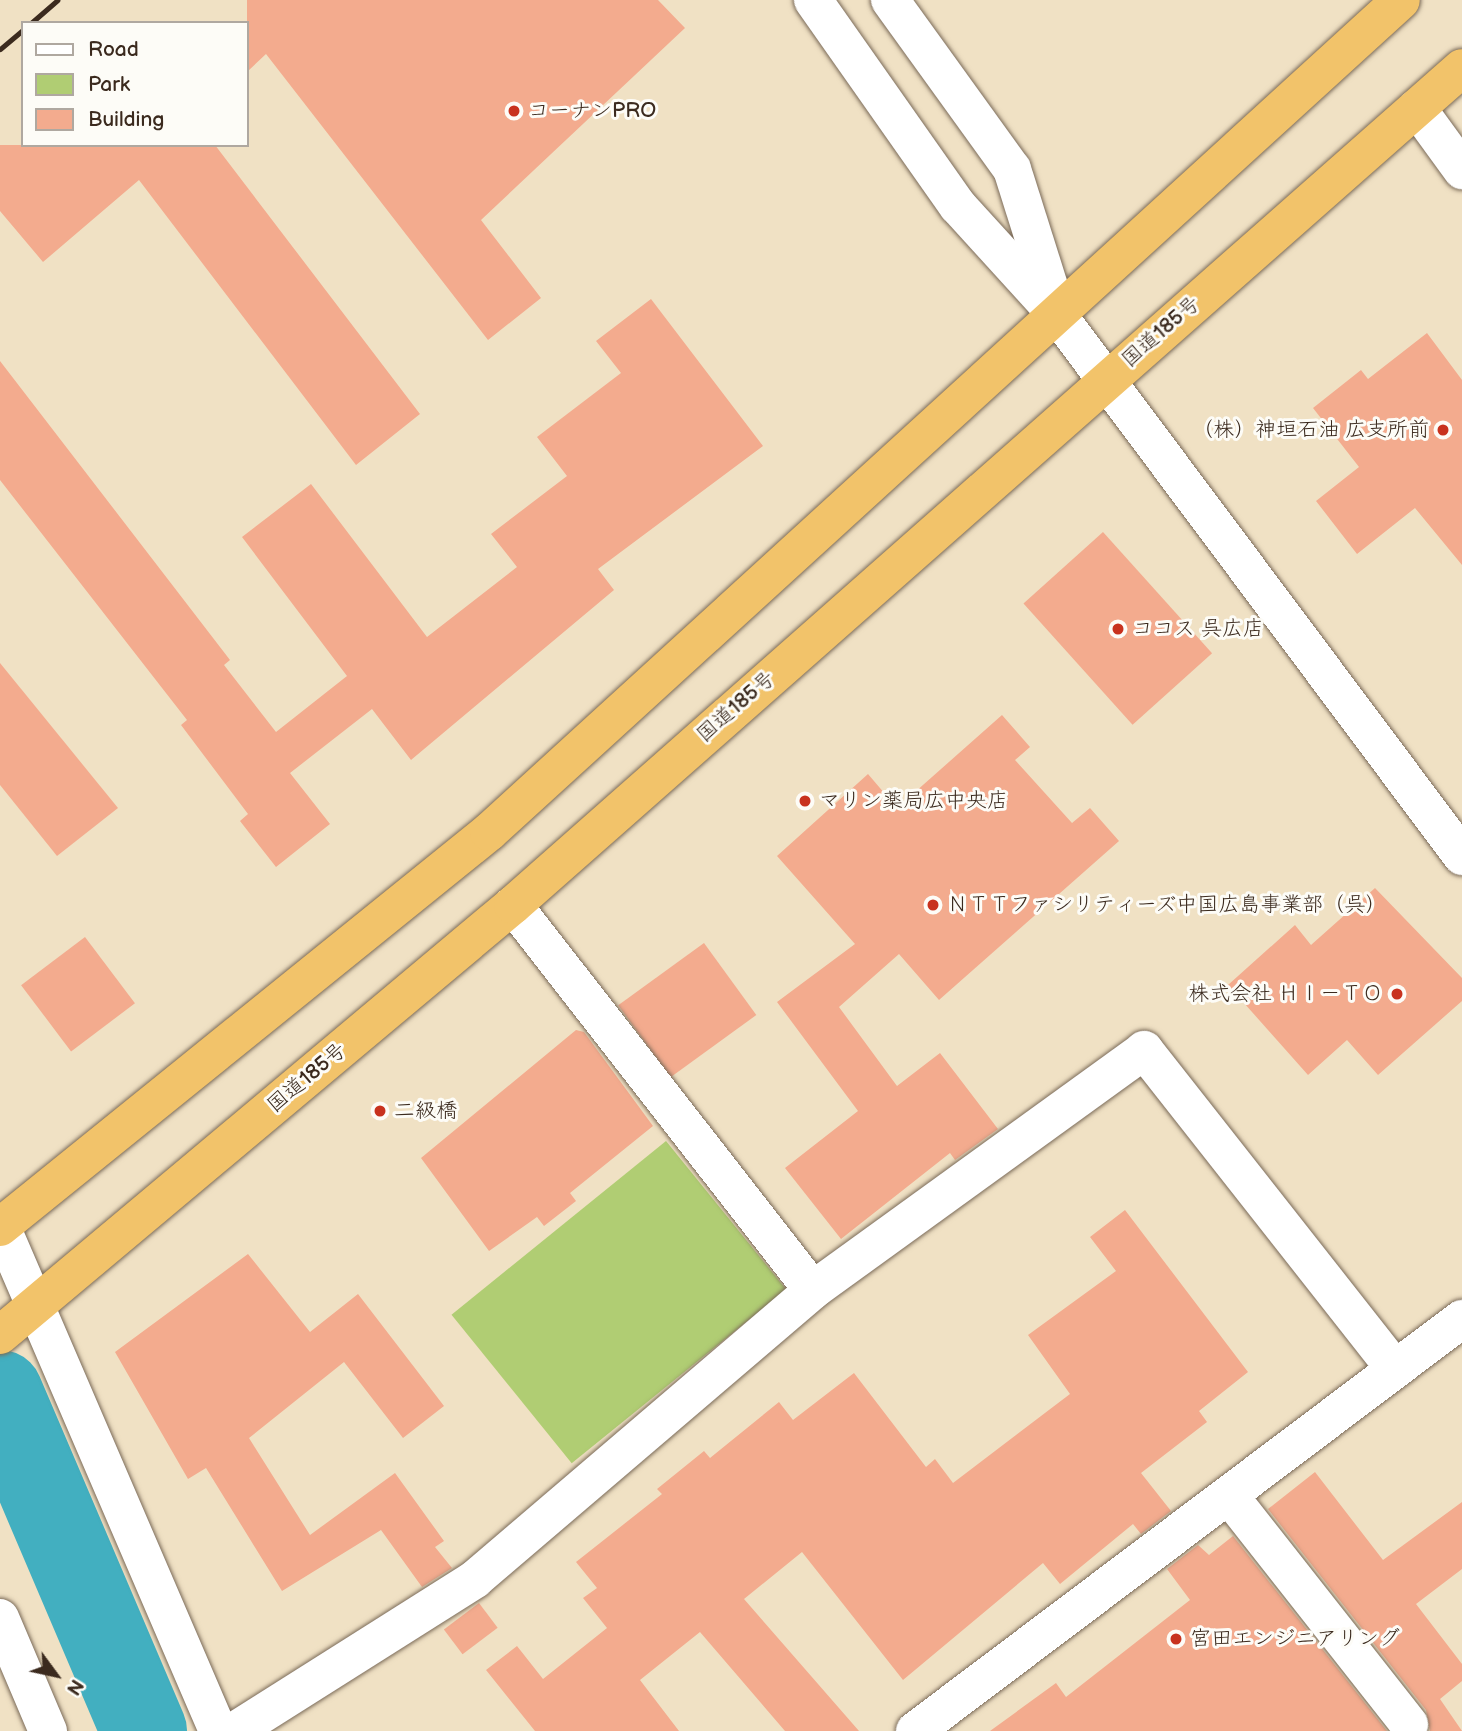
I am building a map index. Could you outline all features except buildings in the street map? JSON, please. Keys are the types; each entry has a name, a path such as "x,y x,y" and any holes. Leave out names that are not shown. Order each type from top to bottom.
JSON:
{"highway":[{"path":"0,1226 489,832 1059,317 1401,0"},
{"name":"国道185号","path":"16,1322 513,905 1462,68"}],"street":[{"path":"813,0 958,206 1059,317 1104,382 1462,856"},
{"path":"890,0 1012,169 1059,317"},
{"path":"1417,108 1462,170"},
{"path":"513,905 813,1290"},
{"path":"235,1731 475,1579 813,1290 1144,1049 1395,1368"},
{"path":"0,1226 16,1322 218,1731"},
{"path":"915,1731 1231,1499 1395,1368 1462,1319"},
{"path":"1231,1499 1409,1724"},
{"path":"0,1618 48,1731"}],"green space":[{"path":"666,1141 786,1289 572,1463 452,1315"}],"waterway":[{"path":"0,1393 144,1731"}],"railway":[{"path":"33,21 57,0"},
{"path":"0,49 21,32"}],"place":[{"name":"コーナンPRO","path":"514,111"},
{"name":"（株）神垣石油 広支所前","path":"1443,430"},
{"name":"ココス 呉広店","path":"1118,629"},
{"name":"マリン薬局広中央店","path":"805,801"},
{"name":"ＮＴＴファシリティーズ中国広島事業部（呉）","path":"933,905"},
{"name":"株式会社 ＨＩ－ＴＯ","path":"1397,994"},
{"name":"二級橋","path":"380,1111"},
{"name":"宮田エンジニアリング","path":"1176,1639"}]}
